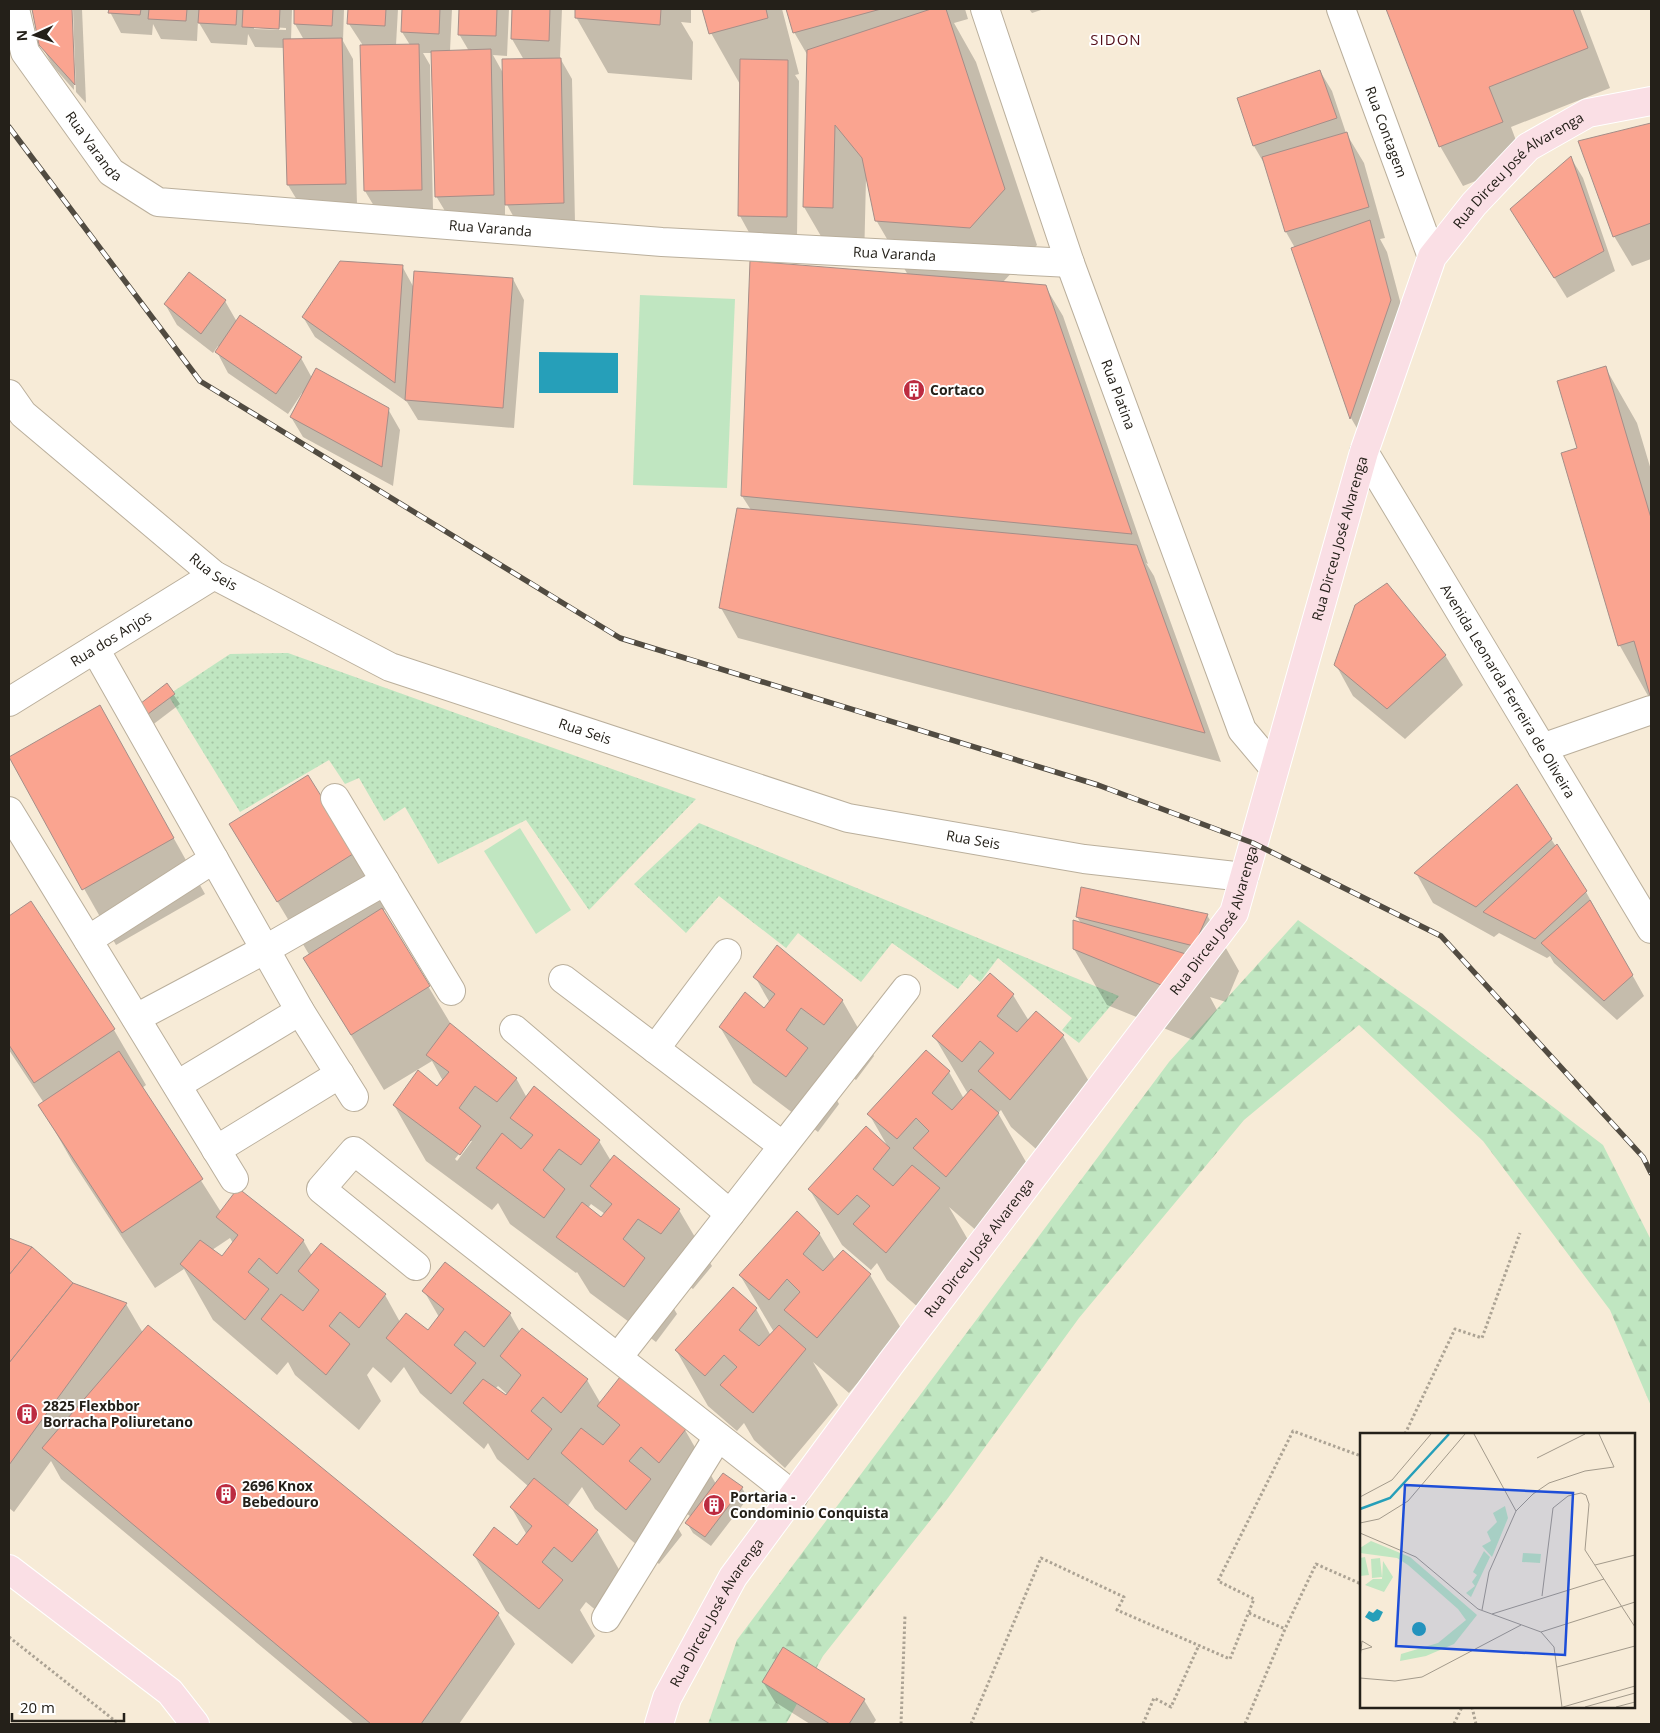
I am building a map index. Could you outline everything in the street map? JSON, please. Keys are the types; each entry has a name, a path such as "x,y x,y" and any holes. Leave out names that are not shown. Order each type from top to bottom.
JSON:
{"main road":[{"name":"Rua Dirceu José Alvarenga","path":"659,1724 666,1698 733,1577 891,1363 1234,914 1364,452 1432,257 1474,204 1528,147 1588,112 1651,101"},
{"path":"9,1569 170,1692 195,1724"}],"street":[{"name":"Rua Varanda","path":"15,9 25,52 111,172 158,202 662,242 1070,263"},
{"name":"Rua Platina","path":"985,9 1070,263 1242,730 1274,768"},
{"name":"Rua Contagem","path":"1341,9 1432,257"},
{"name":"Rua Seis","path":"9,394 22,414 214,575 390,667 848,818 1084,859 1244,877"},
{"name":"Avenida Leonarda Ferreira de Oliveira","path":"1364,452 1651,929"},
{"name":"Rua dos Anjos","path":"9,702 214,575"},
{"path":"95,649 300,1011 347,1086 216,1150"},
{"path":"1542,748 1651,710"},
{"path":"335,798 450,991"},
{"path":"9,811 234,1179"},
{"path":"88,940 214,859"},
{"path":"136,1018 266,949 385,881"},
{"path":"655,1049 727,953"},
{"path":"562,979 783,1146"},
{"path":"618,1356 906,989"},
{"path":"176,1085 300,1011"},
{"path":"514,1029 730,1214"},
{"path":"416,1266 321,1189 354,1151 618,1356 794,1496"},
{"path":"606,1618 718,1437"}],"path":[{"path":"1405,1433 1455,1330 1482,1338 1520,1233"},
{"path":"971,1724 1041,1558 1124,1597 1117,1610 1230,1659 1254,1599 1218,1581 1293,1431 1360,1456"},
{"path":"1245,1724 1285,1629 1316,1564 1360,1584"},
{"path":"1249,1613 1285,1629"},
{"path":"901,1724 905,1615"},
{"path":"9,1637 119,1724"},
{"path":"1143,1724 1154,1698 1171,1708 1198,1645"},
{"path":"1454,1724 1462,1708"},
{"path":"1472,1708 1476,1724"}],"green space":[{"path":"640,295 735,299 727,488 633,485"},
{"path":"288,653 696,799 589,910 526,820 438,864 405,807 384,821 359,778 345,784 329,760 240,812 168,695 230,654"},
{"path":"699,823 1119,996 1079,1043 1062,1030 1072,1018 998,958 980,982 970,974 958,989 892,943 861,982 798,933 786,948 719,896 686,933 634,884"},
{"path":"520,828 571,910 536,934 484,851"},
{"path":"1298,920 1426,1010 1603,1145 1651,1240 1651,1406 1610,1310 1483,1141 1359,1025 1244,1120 1079,1318 948,1498 823,1656 786,1724 708,1724 737,1640 1169,1062"}],"water":[{"path":"539,352 618,353 618,393 539,393"}],"building":[{"path":"32,9 72,9 75,85 39,45"},
{"path":"109,9 141,9 140,15 108,13"},
{"path":"149,9 187,9 186,21 148,19"},
{"path":"199,9 237,9 236,25 198,23"},
{"path":"243,9 280,9 279,29 242,27"},
{"path":"294,9 333,9 332,26 294,24"},
{"path":"348,9 386,9 385,26 347,24"},
{"path":"402,9 440,9 439,34 401,32"},
{"path":"459,9 497,9 496,36 458,35"},
{"path":"512,9 550,9 549,41 511,39"},
{"path":"575,9 661,9 660,25 575,18"},
{"path":"702,9 766,9 768,18 709,34"},
{"path":"786,9 881,9 793,33"},
{"path":"931,9 946,9 1005,189 970,228 875,221 862,158 835,125 833,208 803,207 807,50"},
{"path":"1386,9 1573,9 1588,48 1489,87 1503,122 1439,147"},
{"path":"342,38 346,184 287,185 283,39"},
{"path":"419,44 422,190 364,191 360,45"},
{"path":"491,49 494,195 435,197 431,51"},
{"path":"561,58 564,203 505,205 502,59"},
{"path":"740,59 788,60 787,217 738,216"},
{"path":"1320,70 1337,118 1253,146 1237,98"},
{"path":"1651,123 1651,223 1613,237 1578,141"},
{"path":"1347,132 1369,207 1285,232 1262,157"},
{"path":"1571,156 1604,251 1554,278 1510,209"},
{"path":"1370,220 1391,300 1350,419 1291,248"},
{"path":"340,261 403,265 395,383 302,317"},
{"name":"Cortaco","path":"750,261 1046,285 1132,534 741,496"},
{"path":"414,271 513,278 503,408 405,400"},
{"path":"189,272 226,300 201,334 164,304"},
{"path":"240,315 302,357 276,394 215,352"},
{"path":"1606,366 1651,518 1651,699 1634,641 1618,646 1561,453 1577,448 1557,381"},
{"path":"316,368 389,408 382,467 290,417"},
{"path":"737,508 1137,545 1205,733 719,608"},
{"path":"1387,583 1446,655 1387,709 1334,665 1355,605"},
{"path":"167,683 175,694 144,717 136,707"},
{"path":"100,705 174,838 82,890 9,757"},
{"path":"308,775 356,852 277,902 229,824"},
{"path":"1517,784 1552,839 1476,907 1414,873"},
{"path":"1557,844 1587,891 1535,939 1483,912"},
{"path":"1081,887 1208,914 1194,946 1076,917"},
{"path":"1590,900 1633,975 1604,1001 1541,943"},
{"path":"31,901 115,1029 34,1083 9,1045 9,916"},
{"path":"382,908 430,986 351,1035 303,958"},
{"path":"1073,920 1186,954 1161,985 1073,949"},
{"path":"777,945 843,1000 824,1025 801,1008 786,1030 808,1048 786,1077 719,1027 745,992 764,1008 775,994 753,977"},
{"path":"990,973 1014,994 997,1016 1017,1032 1036,1011 1064,1035 1010,1100 978,1071 994,1053 980,1041 962,1062 932,1036"},
{"path":"450,1023 517,1078 497,1102 475,1086 459,1108 481,1126 460,1155 393,1105 418,1070 437,1086 449,1072 426,1055"},
{"path":"926,1050 950,1071 932,1093 952,1110 971,1089 999,1113 946,1177 913,1148 929,1131 916,1118 897,1139 867,1114"},
{"path":"119,1051 203,1179 122,1233 38,1105"},
{"path":"534,1086 600,1140 581,1165 559,1149 543,1170 565,1189 544,1218 476,1168 502,1133 521,1149 533,1135 510,1118"},
{"path":"866,1126 890,1148 873,1169 893,1186 912,1165 940,1188 886,1253 853,1224 870,1206 857,1195 838,1215 808,1189"},
{"path":"614,1155 680,1209 661,1234 638,1219 623,1239 645,1258 624,1287 556,1237 582,1202 601,1217 612,1204 590,1186"},
{"path":"238,1188 304,1240 277,1274 259,1258 248,1272 269,1289 245,1320 180,1264 200,1240 222,1256 238,1235 216,1217"},
{"path":"797,1211 820,1233 803,1254 823,1271 843,1250 871,1274 817,1338 784,1310 800,1292 787,1279 769,1300 739,1275"},
{"path":"9,1238 32,1247 9,1275"},
{"path":"321,1243 386,1294 359,1328 340,1312 329,1326 350,1344 326,1375 261,1319 281,1294 303,1311 319,1290 298,1271"},
{"path":"32,1247 73,1283 9,1363 9,1275"},
{"path":"445,1262 511,1313 484,1347 465,1331 454,1345 476,1363 451,1394 386,1338 406,1313 428,1330 444,1309 422,1291"},
{"name":"2825 Flexbbor Borracha Poliuretano","path":"73,1283 127,1303 9,1465 9,1363"},
{"path":"733,1287 757,1308 739,1330 759,1346 779,1325 806,1349 753,1413 720,1385 737,1367 724,1355 705,1376 675,1350"},
{"name":"2696 Knox Bebedouro","path":"148,1325 499,1613 421,1724 371,1724 42,1448"},
{"path":"522,1328 588,1379 561,1413 543,1397 531,1411 552,1429 528,1460 463,1403 483,1379 506,1395 521,1375 500,1356"},
{"path":"620,1377 686,1429 659,1463 641,1447 629,1461 651,1479 626,1510 561,1453 581,1428 603,1445 620,1425 597,1406"},
{"name":"Portaria - Condominio Conquista","path":"723,1473 743,1487 705,1537 685,1523"},
{"path":"534,1478 598,1530 572,1562 554,1547 542,1562 563,1580 539,1609 473,1555 494,1527 517,1545 532,1526 510,1507"},
{"path":"783,1647 865,1699 849,1724 830,1724 762,1682"}],"railway":[{"path":"9,127 200,381 620,638 1098,785 1253,843 1441,936 1643,1157 1651,1173"}],"place":[{"name":"Cortaco","path":"914,390"},
{"name":"2825 Flexbbor Borracha Poliuretano","path":"27,1414"},
{"name":"2696 Knox Bebedouro","path":"226,1494"},
{"name":"Portaria - Condominio Conquista","path":"714,1505"}],"district":[{"name":"SIDON","path":"1116,40"}]}
